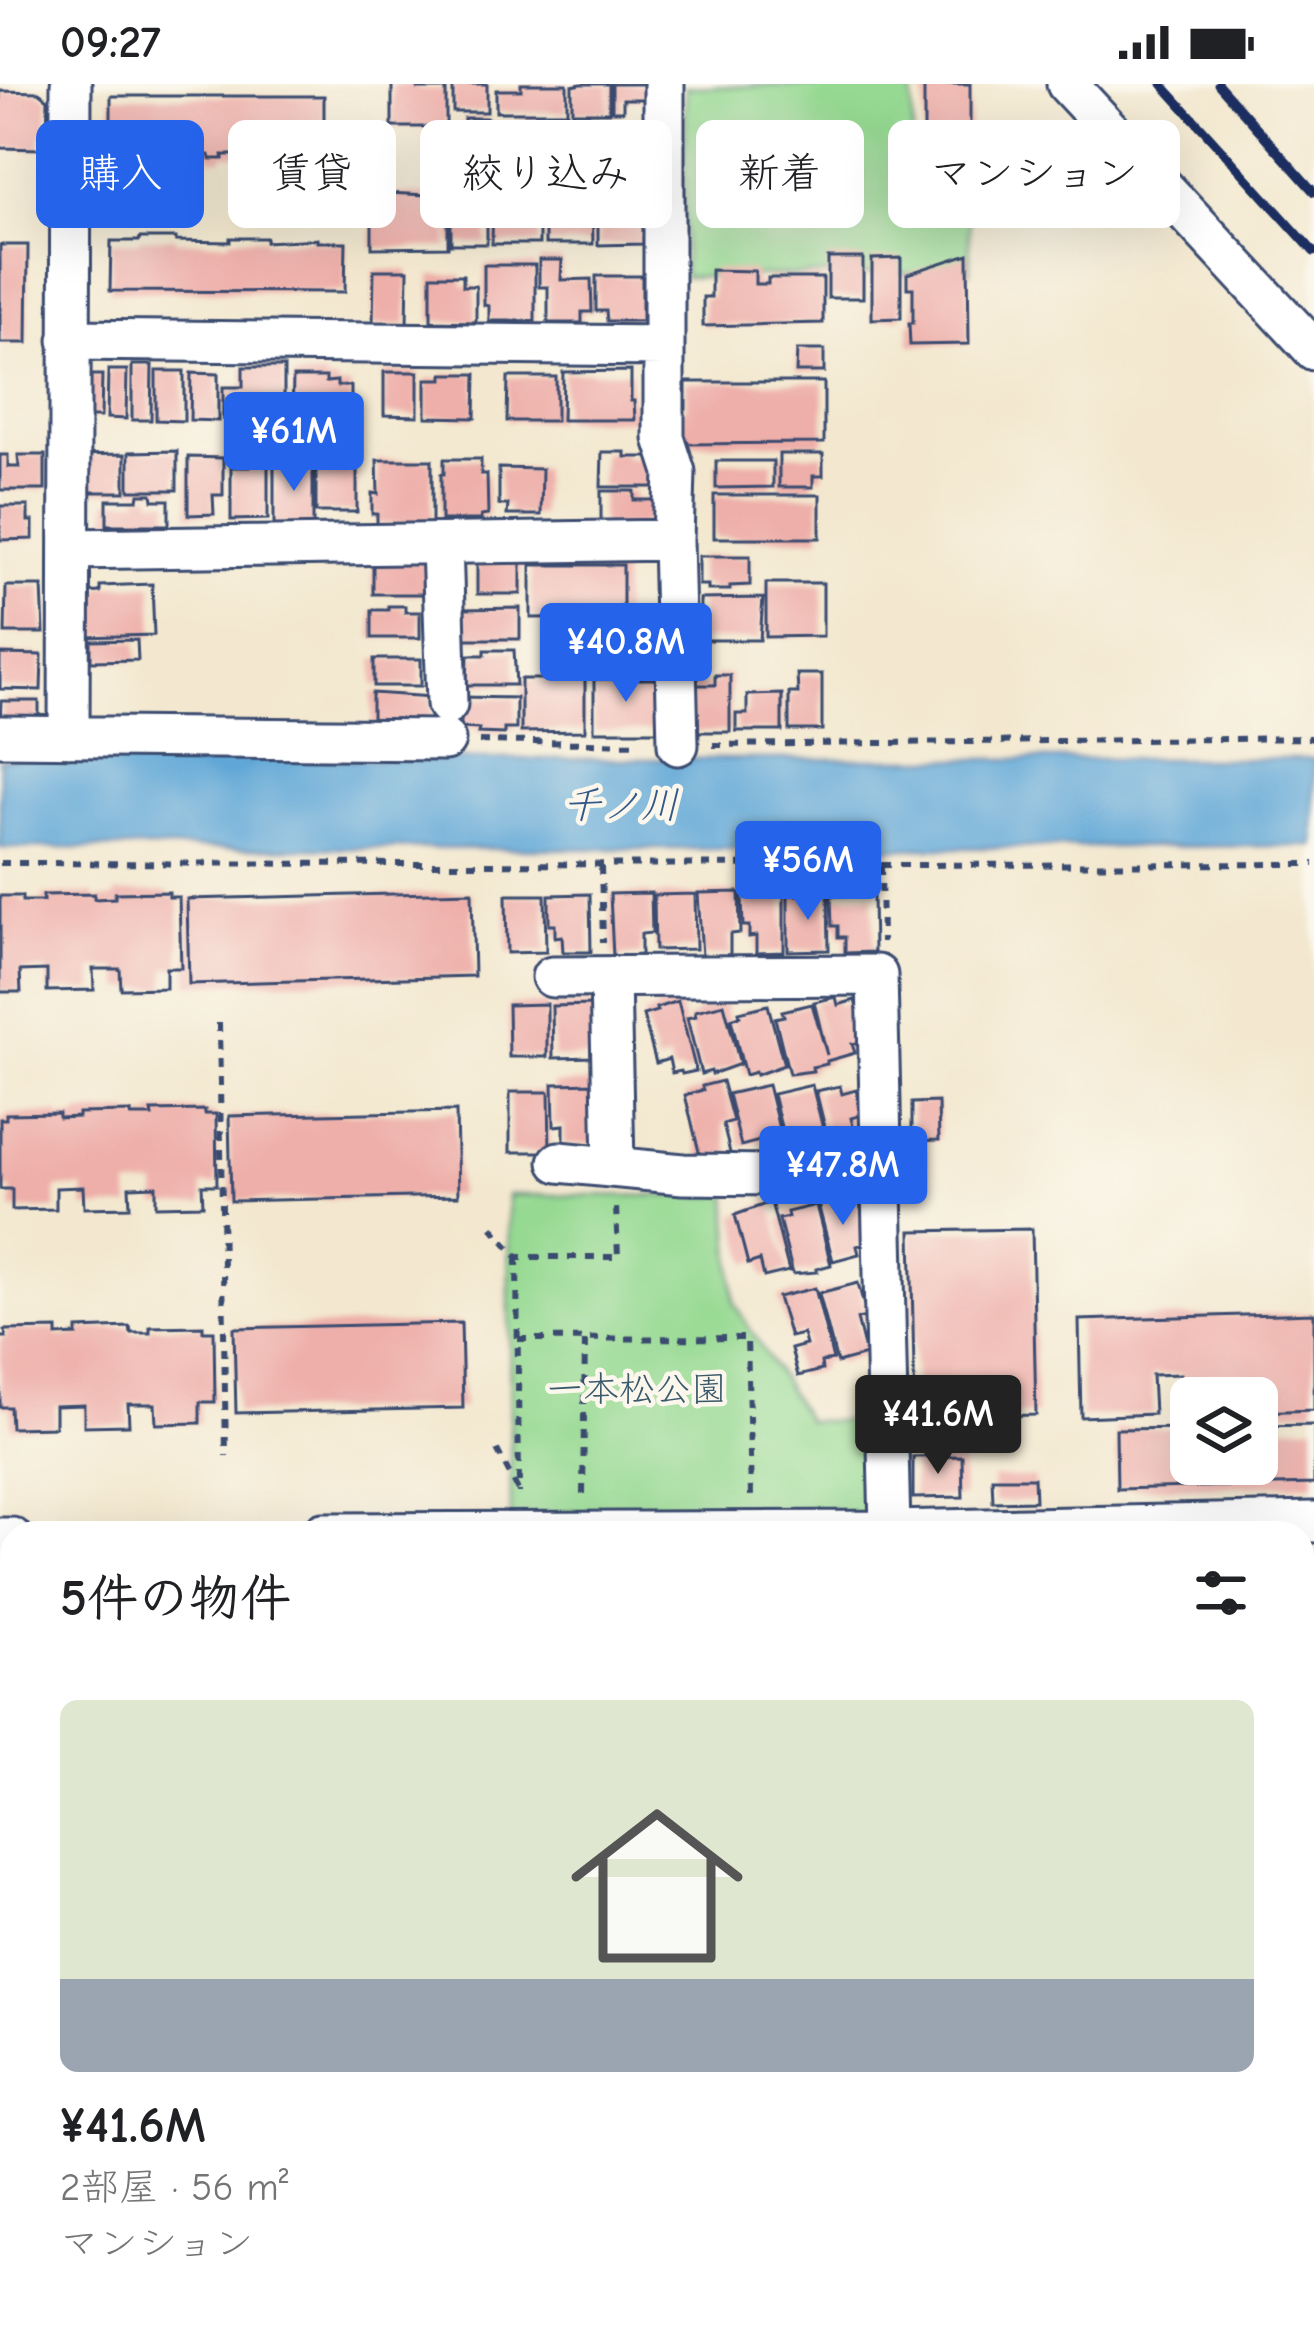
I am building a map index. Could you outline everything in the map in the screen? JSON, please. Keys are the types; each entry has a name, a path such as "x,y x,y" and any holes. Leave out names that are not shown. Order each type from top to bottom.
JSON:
{"street":[{"path":"69,737 71,84"},
{"path":"664,84 664,120"},
{"path":"1067,84 1314,350"},
{"path":"664,228 664,438 676,472 678,745"},
{"path":"69,340 664,346"},
{"path":"70,549 673,541"},
{"path":"0,736 446,722 442,544"},
{"path":"552,977 877,975 890,1521"},
{"path":"607,976 614,1166"},
{"path":"559,1162 682,1174 880,1176"}],"path":[{"path":"446,722 678,745 1314,738"},
{"path":"0,863 1314,864"},
{"path":"877,975 882,963 881,865"},
{"path":"602,866 607,976"},
{"path":"219,1023 226,1456"},
{"path":"517,1258 618,1257 614,1166"},
{"path":"492,1227 517,1258 519,1493 496,1450"},
{"path":"518,1339 747,1338 751,1496"},
{"path":"583,1494 585,1339"}],"green space":[{"path":"912,84 913,120 888,120 888,228 969,228 970,272 684,277 686,87"},
{"name":"一本松公園","path":"508,1195 728,1196 734,1303 807,1421 868,1421 871,1521 511,1521"}],"water":[{"name":"千ノ川","path":"0,759 1314,759 1314,846 0,848"}],"building":[{"path":"392,84 446,89 446,120 420,120 420,127 396,127"},
{"path":"453,84 487,84 487,112 453,112"},
{"path":"521,84 567,84 567,112 496,112 496,90 521,90"},
{"path":"609,84 609,112 572,112 572,86"},
{"path":"612,84 650,84 651,99 623,99 623,111 612,111"},
{"path":"924,84 970,84 970,120 924,120"},
{"path":"0,91 39,92 48,99 47,120 36,120 36,149 0,148"},
{"path":"111,96 324,96 324,120 228,120 228,155 223,159 204,155 204,120 111,120"},
{"path":"557,116 597,116 597,120 557,120"},
{"path":"396,193 420,195 420,228 448,228 448,247 372,248 372,228 396,228"},
{"path":"451,228 487,228 487,244 451,244"},
{"path":"492,228 539,228 539,244 492,244"},
{"path":"545,228 593,228 593,244 545,244"},
{"path":"598,228 644,228 643,244 598,245"},
{"path":"111,241 346,242 345,292 110,291"},
{"path":"0,245 28,245 27,343 0,343"},
{"path":"968,254 969,344 910,345 913,288 907,288 907,274"},
{"path":"828,258 863,258 863,298 828,298"},
{"path":"901,258 901,318 872,319 872,259"},
{"path":"539,260 562,260 561,280 591,279 592,312 582,312 582,323 548,323 548,287 539,287"},
{"path":"484,265 535,265 535,321 489,321"},
{"path":"374,270 408,270 407,325 373,325"},
{"path":"711,270 755,271 755,284 768,284 768,278 823,278 823,323 703,326 703,297 711,297"},
{"path":"431,275 463,275 463,286 476,286 476,322 431,321"},
{"path":"596,276 642,276 642,321 607,321 606,311 596,311"},
{"path":"797,350 824,350 824,372 796,372"},
{"path":"132,365 152,365 151,420 132,420"},
{"path":"243,367 284,367 284,418 223,419 223,387 243,387"},
{"path":"108,370 127,370 126,419 107,418"},
{"path":"156,371 184,371 184,421 156,420"},
{"path":"631,371 635,420 562,420 563,372"},
{"path":"384,372 418,372 418,416 384,415"},
{"path":"191,373 218,374 218,421 190,420"},
{"path":"443,374 476,374 475,418 426,417 426,379 443,379"},
{"path":"85,375 102,375 101,417 78,417"},
{"path":"293,377 326,377 326,382 337,381 337,386 351,386 351,420 292,420"},
{"path":"508,377 556,377 556,421 507,421"},
{"path":"686,382 824,382 824,443 681,444"},
{"path":"177,451 177,490 129,490 129,452"},
{"path":"602,452 654,457 660,487 601,487"},
{"path":"125,454 125,492 74,492 77,455"},
{"path":"779,454 823,454 823,476 813,476 813,487 779,487"},
{"path":"0,455 8,455 8,467 19,467 18,455 45,455 45,490 0,490"},
{"path":"188,457 223,458 223,495 213,495 214,514 188,515"},
{"path":"316,457 357,457 357,512 316,512"},
{"path":"313,459 313,528 274,528 274,460"},
{"path":"444,459 481,459 481,474 487,474 488,515 481,520 441,520"},
{"path":"377,460 432,460 432,524 377,524 372,493 378,494"},
{"path":"251,461 268,461 268,519 231,520 231,467 250,467"},
{"path":"716,461 773,461 773,487 716,488"},
{"path":"499,468 542,469 541,515 507,515 508,505 499,505"},
{"path":"601,491 634,491 634,500 658,500 658,520 644,520 644,528 601,528"},
{"path":"139,494 169,500 169,525 107,525 107,500 138,500"},
{"path":"714,495 820,495 820,538 714,538"},
{"path":"0,506 28,506 33,539 0,540"},
{"path":"699,556 750,556 750,585 708,590 708,585 699,585"},
{"path":"373,561 436,561 425,594 373,594"},
{"path":"477,562 521,562 521,594 477,594"},
{"path":"531,565 623,565 623,617 531,618"},
{"path":"766,583 823,583 823,636 766,637"},
{"path":"152,584 154,635 84,637 82,593 100,592 100,586"},
{"path":"6,586 42,586 44,633 5,633"},
{"path":"763,598 760,640 700,640 700,599"},
{"path":"388,606 420,612 420,638 372,638 372,610 388,610"},
{"path":"520,608 520,639 463,639 463,609"},
{"path":"137,640 138,660 91,661 91,641"},
{"path":"485,650 514,650 516,685 467,685 468,655 485,655"},
{"path":"0,654 42,655 41,690 0,689"},
{"path":"374,659 421,659 421,686 374,686"},
{"path":"797,674 822,674 822,730 789,730 789,693 798,693"},
{"path":"715,675 730,675 730,732 689,732 689,685 715,685"},
{"path":"521,679 585,679 585,731 521,732"},
{"path":"594,679 657,679 657,731 594,731"},
{"path":"372,693 432,697 432,733 372,732"},
{"path":"782,694 782,731 736,731 736,714 747,714 747,695"},
{"path":"461,697 516,698 516,729 504,729 504,734 461,728"},
{"path":"1,701 39,701 39,729 0,729"},
{"path":"169,892 169,897 179,897 181,968 166,968 166,988 121,989 120,969 93,969 94,990 47,991 47,970 20,971 21,992 0,992 0,896 43,901 43,895 94,894 94,899 115,898 115,893"},
{"path":"472,892 474,976 189,984 187,899"},
{"path":"739,892 740,933 730,934 730,955 702,956 698,893"},
{"path":"651,893 652,933 641,934 641,955 613,957 610,894"},
{"path":"590,894 591,952 563,952 562,936 555,937 555,925 549,925 549,895"},
{"path":"695,894 696,949 655,950 654,895"},
{"path":"506,895 545,895 546,952 507,953"},
{"path":"742,895 784,895 784,952 756,953 756,936 749,937 749,926 743,926"},
{"path":"788,895 828,895 829,950 788,951"},
{"path":"873,895 874,952 845,953 845,937 838,937 838,926 832,926 831,896"},
{"path":"836,997 838,1005 855,1000 862,1042 852,1044 855,1053 812,1067 813,1071 789,1074 775,1018 784,1016 782,1011 812,1004 827,1055 814,1002"},
{"path":"678,1001 696,1071 682,1074 672,1073 669,1059 656,1063 643,1015"},
{"path":"547,1004 547,1057 509,1057 508,1005"},
{"path":"724,1004 740,1064 701,1074 687,1018 696,1016 695,1011"},
{"path":"595,1005 597,1057 553,1058 552,1006"},
{"path":"768,1005 784,1065 745,1075 731,1019 740,1016 739,1012"},
{"path":"722,1081 733,1121 723,1124 730,1153 701,1160 685,1095"},
{"path":"597,1083 598,1144 564,1144 564,1125 554,1126 553,1084"},
{"path":"768,1085 779,1129 765,1132 767,1139 741,1146 728,1094"},
{"path":"812,1085 823,1129 810,1132 814,1149 788,1155 773,1094"},
{"path":"840,1086 842,1094 856,1090 862,1115 851,1118 860,1154 833,1160 816,1091"},
{"path":"510,1092 549,1092 550,1152 510,1152"},
{"path":"938,1102 939,1140 912,1141 912,1103"},
{"path":"205,1110 205,1114 216,1114 217,1185 202,1185 203,1205 156,1206 156,1186 129,1187 130,1207 84,1208 83,1187 56,1188 56,1209 12,1210 12,1189 0,1189 0,1119 6,1119 6,1114 59,1113 59,1118 78,1117 78,1113 152,1116 151,1111"},
{"path":"456,1111 458,1196 231,1201 229,1116"},
{"path":"927,1150 928,1191 899,1192 899,1151"},
{"path":"840,1198 842,1205 859,1201 866,1243 857,1246 859,1254 833,1261 818,1204"},
{"path":"771,1202 789,1271 764,1277 760,1260 748,1264 735,1215"},
{"path":"816,1205 831,1265 793,1274 779,1219 788,1217 787,1212"},
{"path":"1032,1229 1036,1415 915,1418 911,1231"},
{"path":"858,1283 867,1317 857,1319 866,1355 837,1363 819,1293"},
{"path":"815,1288 833,1360 821,1362 822,1370 798,1376 791,1349 806,1345 803,1334 790,1337 778,1297"},
{"path":"1314,1313 1314,1410 1278,1411 1278,1377 1181,1374 1152,1375 1154,1414 1081,1417 1079,1320"},
{"path":"461,1323 463,1408 236,1413 234,1328"},
{"path":"203,1326 203,1331 214,1331 215,1402 200,1402 200,1423 156,1424 155,1404 128,1404 129,1425 84,1426 84,1405 55,1406 55,1427 11,1428 10,1407 0,1407 0,1337 6,1337 5,1330 57,1329 57,1336 77,1335 77,1329 130,1327 131,1333 150,1333 150,1327"},
{"path":"1314,1425 1314,1484 1278,1485 1278,1426"},
{"path":"1170,1428 1170,1485 1275,1485 1117,1489 1116,1429"},
{"path":"962,1456 963,1497 913,1498 913,1457"},
{"path":"992,1478 1034,1478 1035,1501 993,1502"}],"railway":[{"path":"1162,84 1314,252"},
{"path":"1218,84 1314,192"}]}
